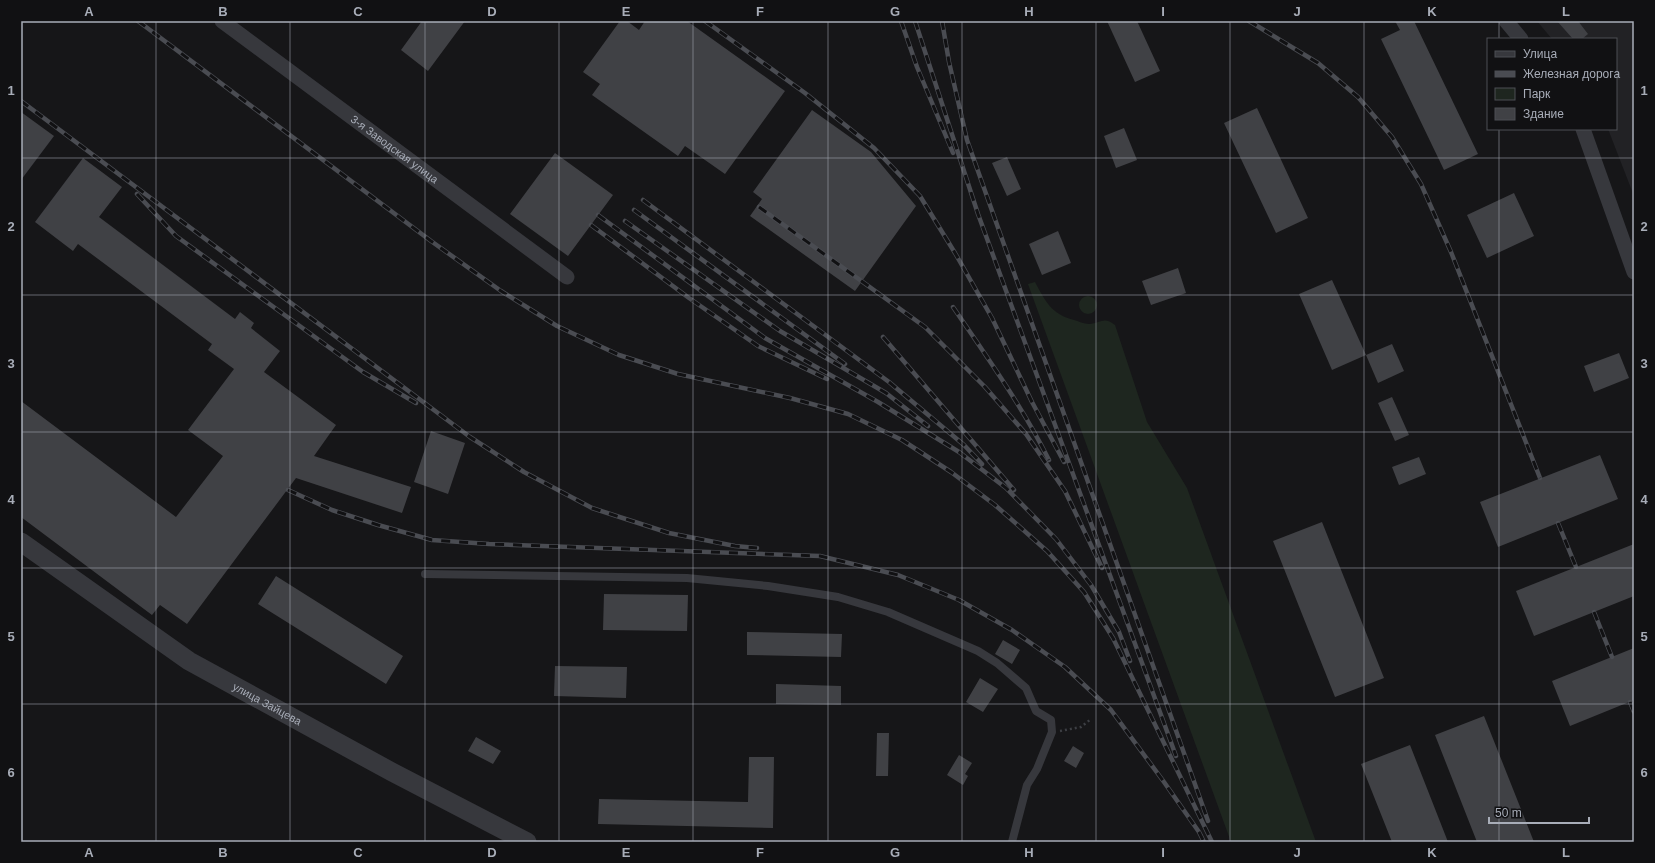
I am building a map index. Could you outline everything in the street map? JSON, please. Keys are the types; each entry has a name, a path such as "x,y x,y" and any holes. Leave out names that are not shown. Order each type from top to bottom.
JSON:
{"street":[{"name":"3-я Заводская улица","path":"222,21 567,277"},
{"path":"1506,21 1520,38"},
{"path":"1583,130 1634,272"},
{"name":"улица Зайцева","path":"21,542 189,661 392,772 527,842"}],"lane":[{"path":"425,574 688,578 768,586 838,597 888,612 978,651 997,663 1026,688 1036,711 1051,720 1052,732 1038,769 1027,785 1012,842"}],"path":[{"path":"1052,732 1082,727 1091,719"}],"shaded area":[{"path":"1537,21 1634,21 1634,196 1608,130 1617,130 1617,38 1551,38"}],"green space":[{"path":"1035,282 1046,301 1054,311 1085,324 1105,320 1115,325 1147,422 1187,488 1316,842 1231,842 1028,284"},
{"path":"1088,296 1094,299 1097,305 1094,311 1088,314 1082,311 1079,305 1082,299"}],"building":[{"path":"422,21 465,21 428,71 401,50"},
{"path":"620,21 627,21 639,30 645,21 687,21 785,91 725,174 685,146 678,156 592,95 600,84 583,72"},
{"path":"1107,21 1137,21 1160,71 1135,82"},
{"path":"1395,21 1414,21 1478,154 1444,170 1381,39 1400,30"},
{"path":"1557,21 1578,21 1588,34 1583,38 1572,38"},
{"path":"1257,108 1308,218 1276,233 1224,123"},
{"path":"812,110 871,152 916,206 855,291 750,216 762,199 753,192"},
{"path":"21,112 54,136 21,180"},
{"path":"1124,128 1137,160 1116,168 1104,136"},
{"path":"555,153 613,195 568,256 510,214"},
{"path":"1007,157 1021,189 1007,196 992,163"},
{"path":"83,158 122,187 99,217 235,319 240,312 254,323 251,328 280,351 264,372 336,425 314,456 411,487 402,513 296,478 187,624 160,605 152,615 21,517 21,401 176,517 223,456 188,430 234,369 208,350 212,344 78,244 73,251 35,222"},
{"path":"1514,193 1534,236 1487,258 1467,215"},
{"path":"1058,231 1071,263 1042,275 1029,244"},
{"path":"1178,268 1186,293 1151,305 1142,281"},
{"path":"1332,280 1366,355 1332,370 1299,294"},
{"path":"1392,344 1404,371 1378,383 1366,355"},
{"path":"1619,353 1629,378 1594,392 1584,366"},
{"path":"1392,397 1409,435 1395,441 1378,403"},
{"path":"431,431 465,443 448,494 414,482"},
{"path":"1600,455 1618,499 1498,547 1480,502"},
{"path":"1419,457 1426,474 1399,485 1392,467"},
{"path":"1322,522 1384,678 1335,697 1273,541"},
{"path":"1634,544 1634,596 1534,636 1516,591"},
{"path":"276,576 403,656 386,684 258,604"},
{"path":"604,594 688,595 687,631 603,630"},
{"path":"747,632 842,634 841,657 747,655"},
{"path":"1003,640 1020,650 1012,664 995,654"},
{"path":"1634,648 1634,700 1570,726 1552,681"},
{"path":"555,666 627,667 626,698 554,696"},
{"path":"980,678 998,689 983,712 966,702"},
{"path":"776,684 841,686 841,705 776,704"},
{"path":"1484,716 1534,842 1477,842 1435,735"},
{"path":"877,733 889,733 888,776 876,776"},
{"path":"476,737 501,751 493,764 468,751"},
{"path":"1410,745 1448,842 1392,842 1361,764"},
{"path":"1073,746 1084,753 1076,768 1064,761"},
{"path":"959,755 972,763 965,774 968,776 963,785 947,775"},
{"path":"749,757 774,757 773,828 598,824 599,799 748,802"}],"railway":[{"path":"138,21 431,241 501,291 557,326 619,355 678,374 790,398 848,414 902,440 951,472 995,505 1047,551 1084,592 1113,638 1212,842"},
{"path":"705,21 805,93 874,148 920,196 992,318 1032,402 1064,462"},
{"path":"901,21 917,67 953,153"},
{"path":"915,21 978,214 1176,756"},
{"path":"942,21 949,62 967,140 1208,821"},
{"path":"1249,21 1318,63 1358,97 1392,137 1421,184 1451,252 1540,478"},
{"path":"21,101 470,437 524,472 592,508 669,533 735,546 757,548"},
{"path":"137,194 176,236 363,372 416,403"},
{"path":"643,200 889,382 964,445 982,464"},
{"path":"759,207 925,327 985,387 1026,434 1065,491 1102,568"},
{"path":"634,210 845,364"},
{"path":"598,215 765,338 878,402 959,452 1006,488 1056,539 1091,585 1119,632 1130,661"},
{"path":"625,221 780,331 886,393 928,426"},
{"path":"591,225 689,298 758,346 827,379"},
{"path":"953,307 1016,401 1049,460"},
{"path":"883,337 1014,490"},
{"path":"288,490 332,510 432,540 489,544 820,556 898,575 959,600 1012,630 1065,667 1111,710 1164,782 1199,832 1204,842"},
{"path":"1558,523 1576,567"},
{"path":"1594,612 1612,657"},
{"path":"1630,702 1634,712"}]}
